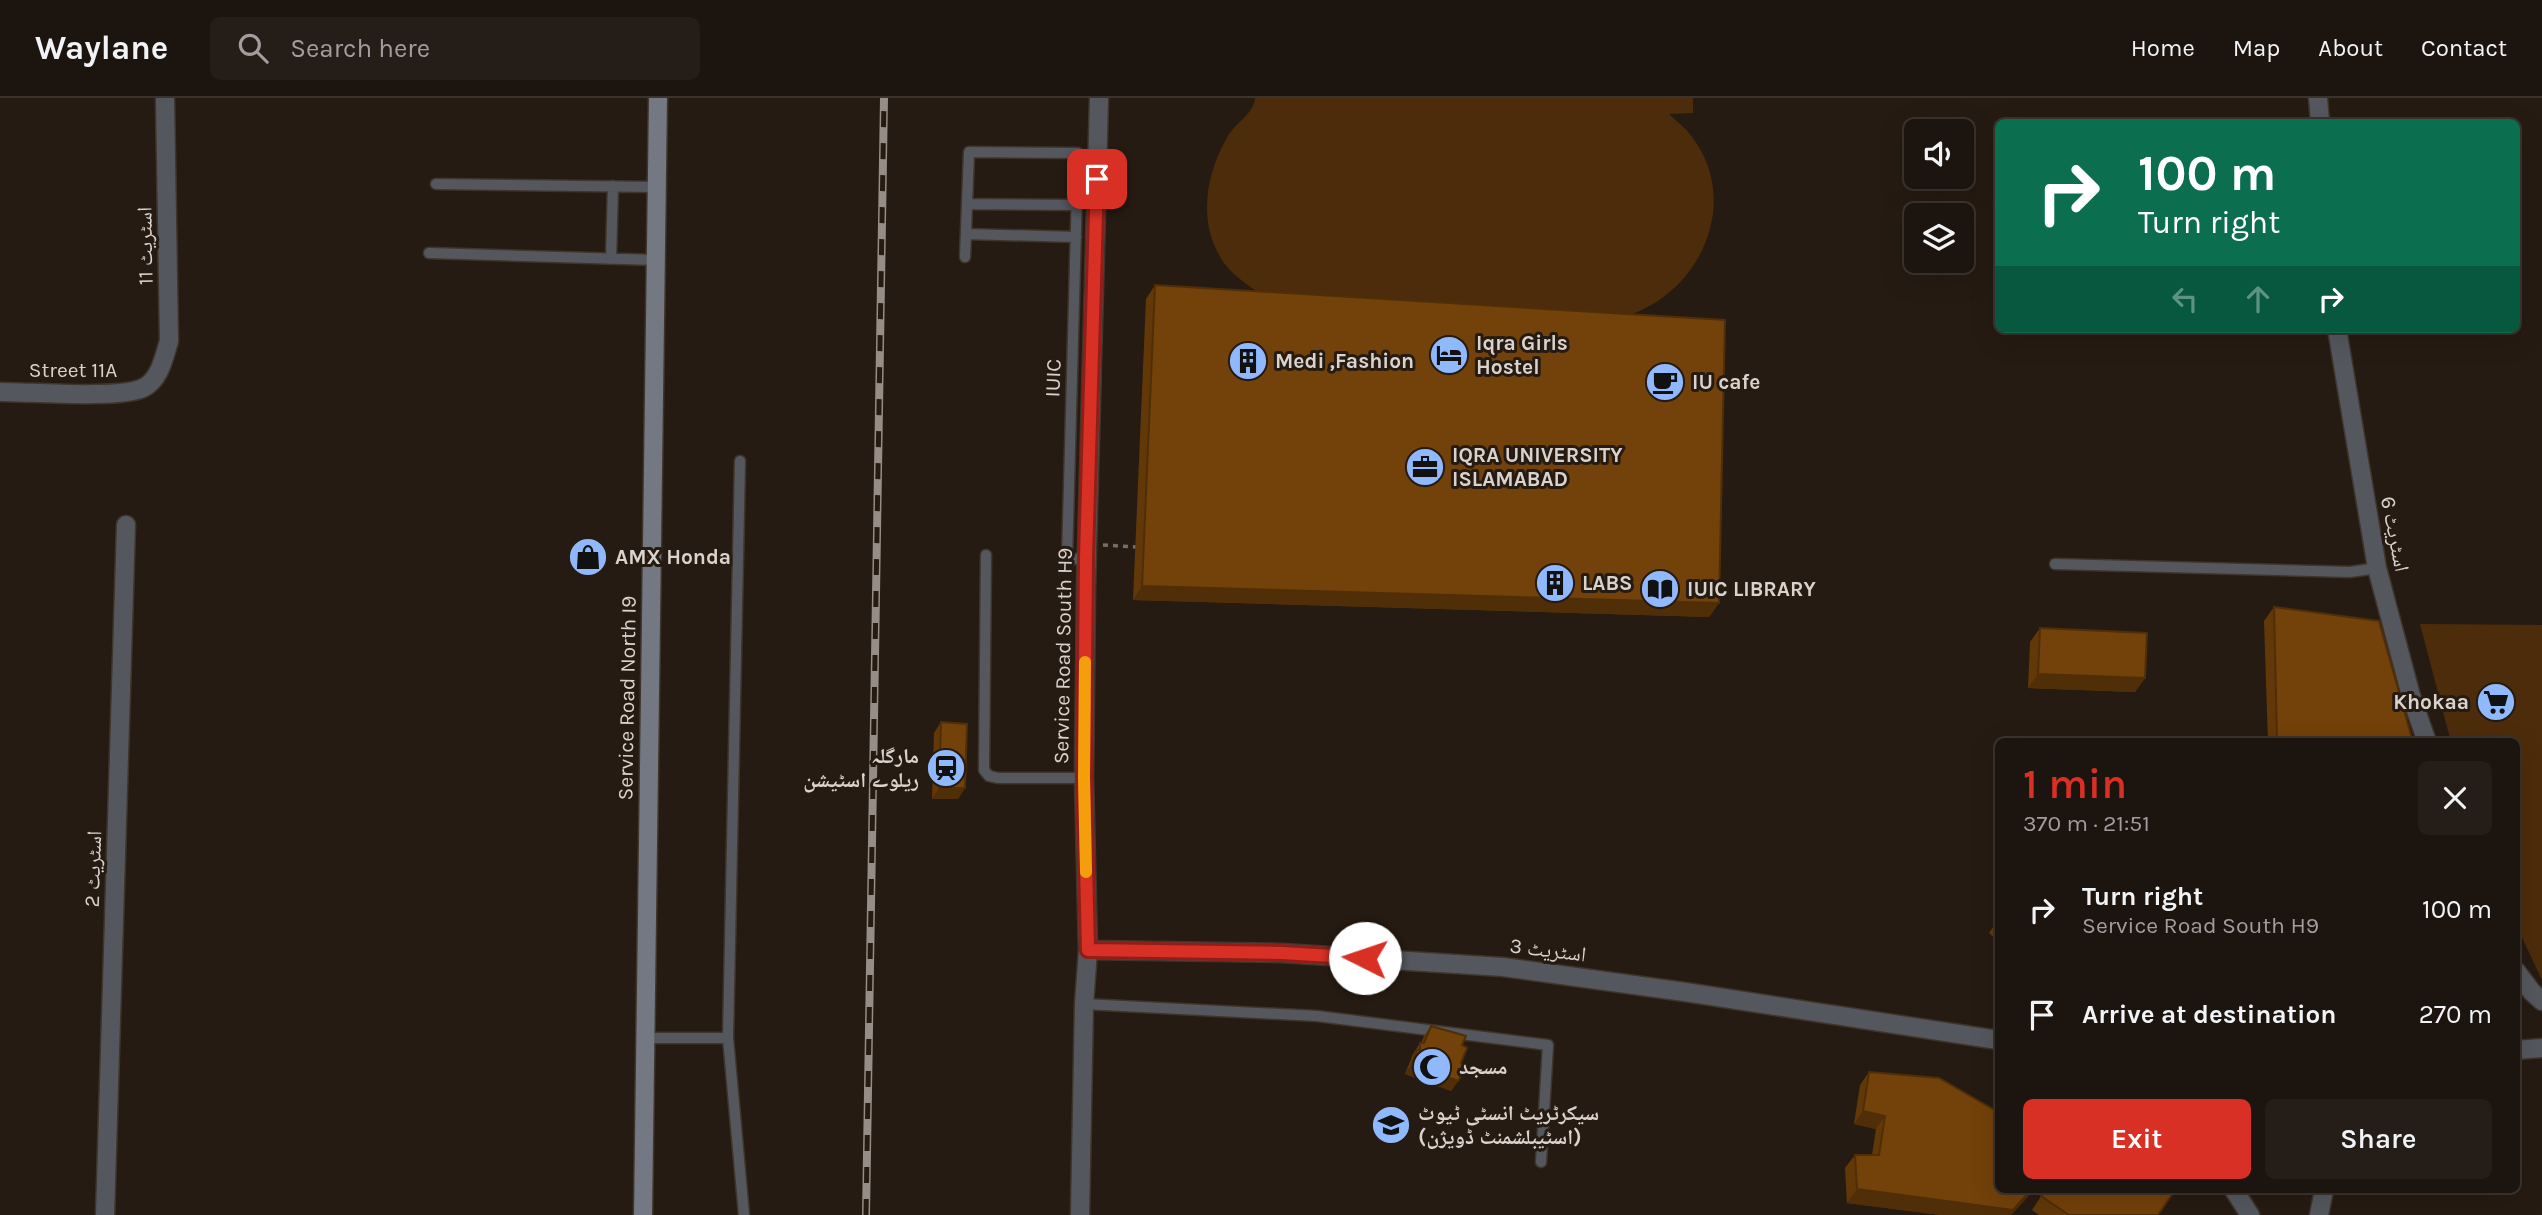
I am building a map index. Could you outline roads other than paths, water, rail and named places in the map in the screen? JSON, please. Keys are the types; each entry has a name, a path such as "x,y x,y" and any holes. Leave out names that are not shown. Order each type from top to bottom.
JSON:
{"main road":[{"name":"Service Road North I9","path":"643,1215 658,98"}],"street":[{"name":"اسٹریٹ 11","path":"145,388 160,370 169,341 165,98"},
{"name":"Service Road South H9","path":"1080,1215 1084,1004 1088,950 1084,778 1087,552 1099,98"},
{"path":"2318,98 2320,119"},
{"name":"اسٹریٹ 6","path":"2338,333 2377,568 2426,738"},
{"name":"Street 11A","path":"0,392 124,393 145,388"},
{"name":"اسٹریٹ 2","path":"105,1215 126,525"},
{"name":"اسٹریٹ 3","path":"1088,950 1282,953 1503,967 1995,1040"},
{"path":"2520,976 2542,1001"},
{"path":"2520,1050 2542,1048"},
{"path":"2236,1193 2250,1215"},
{"path":"2319,1215 2323,1193"}],"lane":[{"name":"IUIC","path":"967,204 969,152 1078,153 1067,560 1087,552"},
{"path":"436,184 656,187"},
{"path":"611,258 613,186"},
{"path":"965,257 967,204 1077,201"},
{"path":"966,234 1076,237"},
{"path":"429,253 656,260"},
{"path":"740,461 728,1038 744,1215"},
{"path":"986,555 984,770 989,776 998,778 1084,778"},
{"path":"2055,564 2350,572 2377,568"},
{"path":"1084,1004 1317,1016 1548,1045 1541,1162"},
{"path":"645,1038 728,1038"}],"railway":[{"path":"866,1215 884,98"}],"place":[{"name":"Iqra Girls Hostel","path":"1449,355"},
{"name":"Medi ,Fashion","path":"1248,361"},
{"name":"IU cafe","path":"1665,382"},
{"name":"IQRA UNIVERSITY ISLAMABAD","path":"1425,467"},
{"name":"AMX Honda","path":"588,557"},
{"name":"LABS","path":"1555,583"},
{"name":"IUIC LIBRARY","path":"1660,589"},
{"name":"Khokaa","path":"2496,702"},
{"name":"مارگلہ ریلوے اسٹیشن","path":"946,768"},
{"name":"مسجد","path":"1432,1067"},
{"name":"سیکرٹریٹ انسٹی ٹیوٹ (اسٹیبلشمنٹ ڈویژن)","path":"1391,1125"}]}
